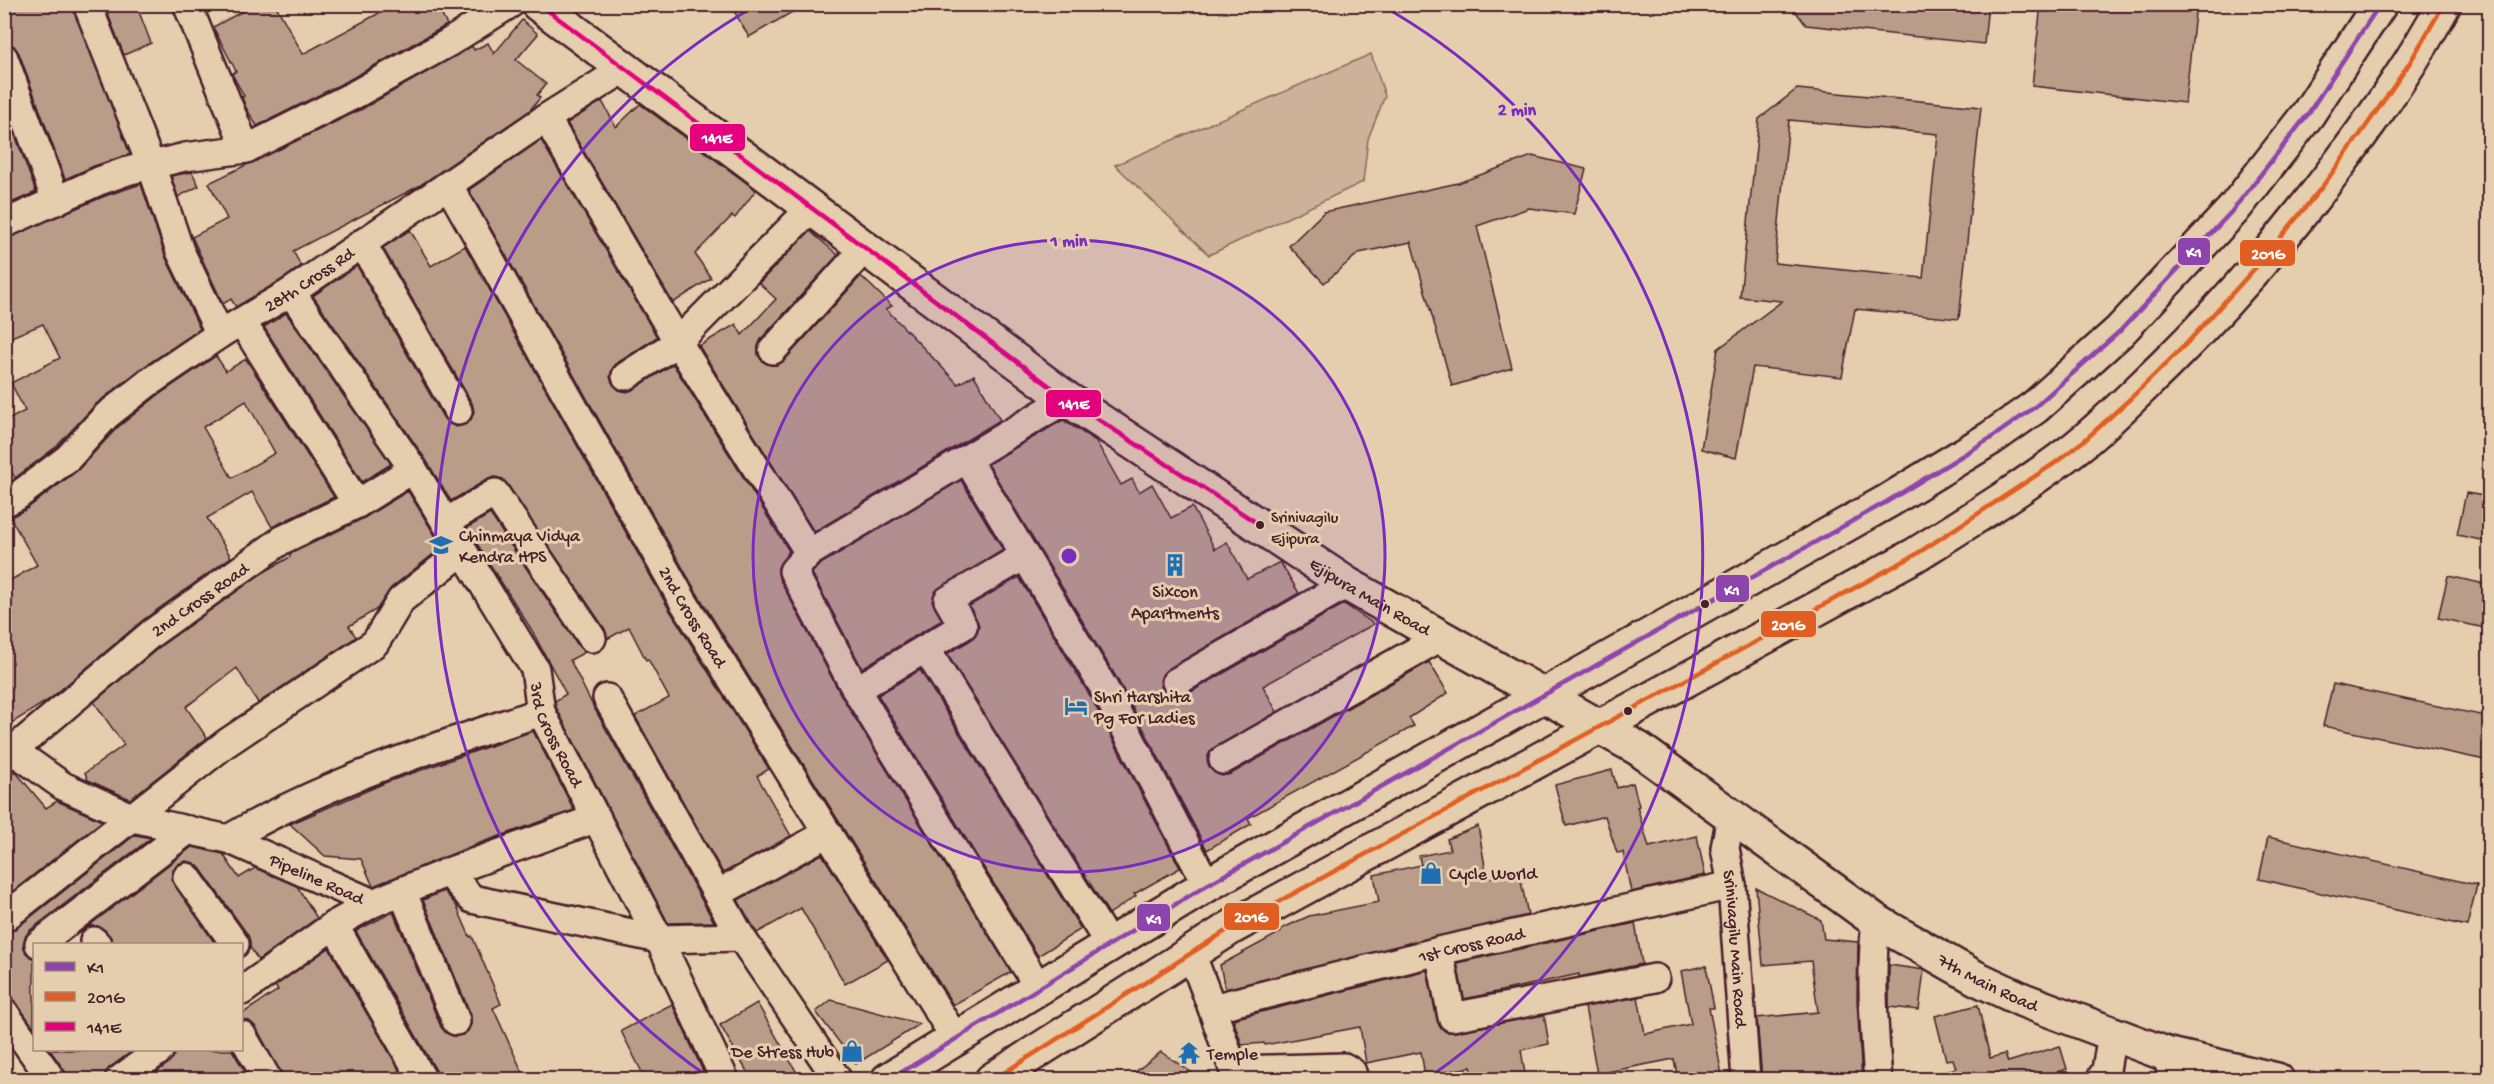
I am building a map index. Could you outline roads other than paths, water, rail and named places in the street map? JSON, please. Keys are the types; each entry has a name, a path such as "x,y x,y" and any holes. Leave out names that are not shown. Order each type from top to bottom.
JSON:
{"main road":[{"name":"Ejipura Main Road","path":"538,4 1067,399 1347,584 1639,749 1731,816"},
{"path":"888,1080 1207,885 1888,501 1991,438 2035,407 2120,331 2233,210 2308,114 2380,4"},
{"path":"993,1079 1232,927 1915,555 2019,489 2075,448 2117,412 2210,321 2297,221 2363,133 2422,46 2444,4"},
{"name":"7th Main Road","path":"1731,816 1876,921 1976,978 2023,1000 2112,1034 2170,1067 2277,1080"}],"street":[{"path":"87,4 151,165 180,250 231,328 357,504"},
{"path":"187,4 246,149"},
{"path":"4,224 99,181 185,157 246,149 354,95 448,43 510,4"},
{"path":"4,58 56,201"},
{"name":"28th Cross Rd","path":"8,492 68,458 106,416 148,383 231,328 291,292 546,118 624,69"},
{"path":"546,118 678,342 809,553"},
{"name":"2nd Cross Road","path":"449,186 683,601 956,1038"},
{"path":"626,376 678,342 811,208"},
{"path":"362,243 458,411"},
{"path":"773,350 864,249"},
{"name":"3rd Cross Road","path":"291,292 413,469 535,669 542,712 659,939 725,1080"},
{"path":"1039,988 856,690 793,571 809,553 1067,399"},
{"path":"967,459 1104,688 1207,885"},
{"name":"2nd Cross Road","path":"7,751 152,633 282,540 357,504 413,469"},
{"path":"446,522 495,493 592,638"},
{"path":"4,918 225,744 375,643 401,600 463,551"},
{"path":"856,690 963,626 948,600 1024,556"},
{"path":"1176,682 1347,584"},
{"path":"1223,760 1442,637"},
{"path":"926,649 1109,944"},
{"path":"607,698 741,937 838,1080"},
{"path":"228,839 274,812 362,775 542,712"},
{"name":"Pipeline Road","path":"7,751 63,786 133,818 228,839 373,903 448,872 597,818"},
{"name":"Srinivagilu Main Road","path":"1731,816 1725,848 1732,885 1746,1080"},
{"path":"42,943 188,830"},
{"path":"717,894 828,833"},
{"path":"448,872 471,899 659,939 741,937"},
{"path":"187,877 235,943"},
{"name":"1st Cross Road","path":"1212,1008 1439,951 1732,885"},
{"path":"402,891 456,1021"},
{"path":"243,957 251,985 334,926 373,903"},
{"path":"1876,921 1871,999 1878,1080"},
{"path":"334,926 423,1080"},
{"path":"1439,951 1452,1017 1654,978"},
{"path":"1191,954 1235,1075 1344,1068 1352,1072 1354,1080"},
{"path":"4,1012 52,1080"},
{"path":"2100,1080 2106,1070 2112,1034"},
{"path":"243,1037 268,1080"},
{"path":"119,1080 159,1051"}],"place":[{"name":"Srinivagilu Ejipura","path":"1260,525"},
{"name":"Chinmaya Vidya Kendra HPS","path":"441,545"},
{"name":"Sixcon Apartments","path":"1175,565"},
{"name":"Shri Harshita Pg For Ladies","path":"1076,706"},
{"name":"Cycle World","path":"1431,873"},
{"name":"De Stress Hub","path":"852,1051"},
{"name":"Temple","path":"1189,1053"}]}
